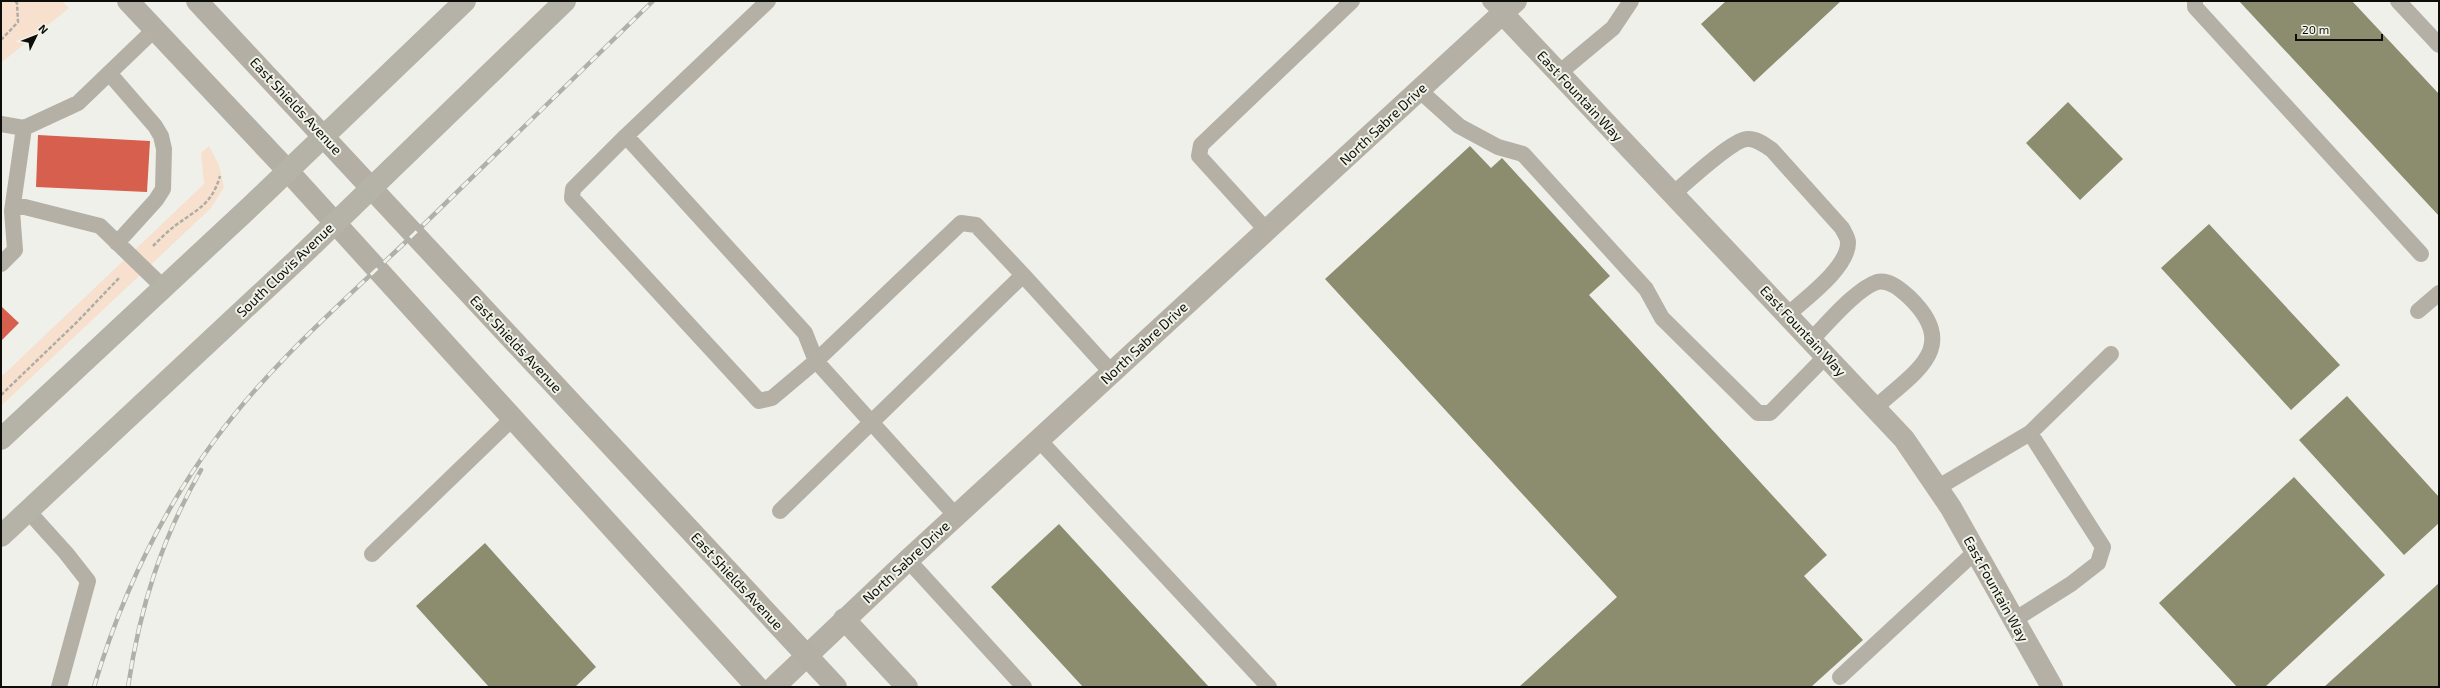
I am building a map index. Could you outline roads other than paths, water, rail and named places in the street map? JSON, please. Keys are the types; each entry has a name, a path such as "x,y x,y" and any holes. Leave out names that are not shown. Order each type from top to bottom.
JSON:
{"main road":[{"path":"128,1 287,170 757,687"},
{"name":"East Shields Avenue","path":"197,1 836,687"},
{"path":"1,440 164,288 465,1"},
{"name":"South Clovis Avenue","path":"1,536 372,188 565,1"}],"street":[{"name":"North Sabre Drive","path":"774,687 844,619 1419,90 1503,5"},
{"name":"East Fountain Way","path":"1503,5 1559,73 1904,439 1937,488 2052,687"},
{"path":"844,619 907,687"}],"lane":[{"path":"768,1 626,136 573,189 572,198 759,401 772,398 816,361 961,224 976,224 1112,373"},
{"path":"1267,231 1199,156 1201,145 1352,1"},
{"path":"1559,73 1613,28 1631,1"},
{"path":"2195,1 2196,6 2421,254"},
{"path":"2398,1 2439,45"},
{"path":"1,124 24,128 78,103 155,29"},
{"path":"109,73 155,126 161,136 164,149 163,189 156,200 117,243"},
{"path":"1419,90 1459,126 1498,147 1523,154 1646,289 1662,318 1758,413 1770,413 1826,356"},
{"path":"1,264 15,250 13,204 24,128"},
{"path":"626,136 805,333 816,361 956,516"},
{"path":"1673,194 1734,144 1747,139 1758,140 1772,150 1842,228 1848,241 1847,251 1832,274 1787,315"},
{"path":"13,204 100,226 164,288"},
{"path":"780,511 872,424 1023,275"},
{"path":"1811,340 1865,288 1878,282 1892,284 1918,306 1929,320 1934,336 1930,354 1918,368 1875,408"},
{"path":"2418,311 2439,292"},
{"path":"1937,488 2030,433 2111,354"},
{"path":"372,554 512,419"},
{"path":"2014,620 2071,584 2098,563 2103,547 2030,433"},
{"path":"1039,440 1269,687"},
{"path":"28,511 66,553 88,581 58,687"},
{"path":"1840,677 1975,552"},
{"path":"908,560 1024,687"}],"railway":[{"path":"94,687 116,622 143,559 194,469 236,413 259,385 309,333 414,234 653,1"},
{"path":"128,687 139,629 163,548 174,522 201,470"}]}
